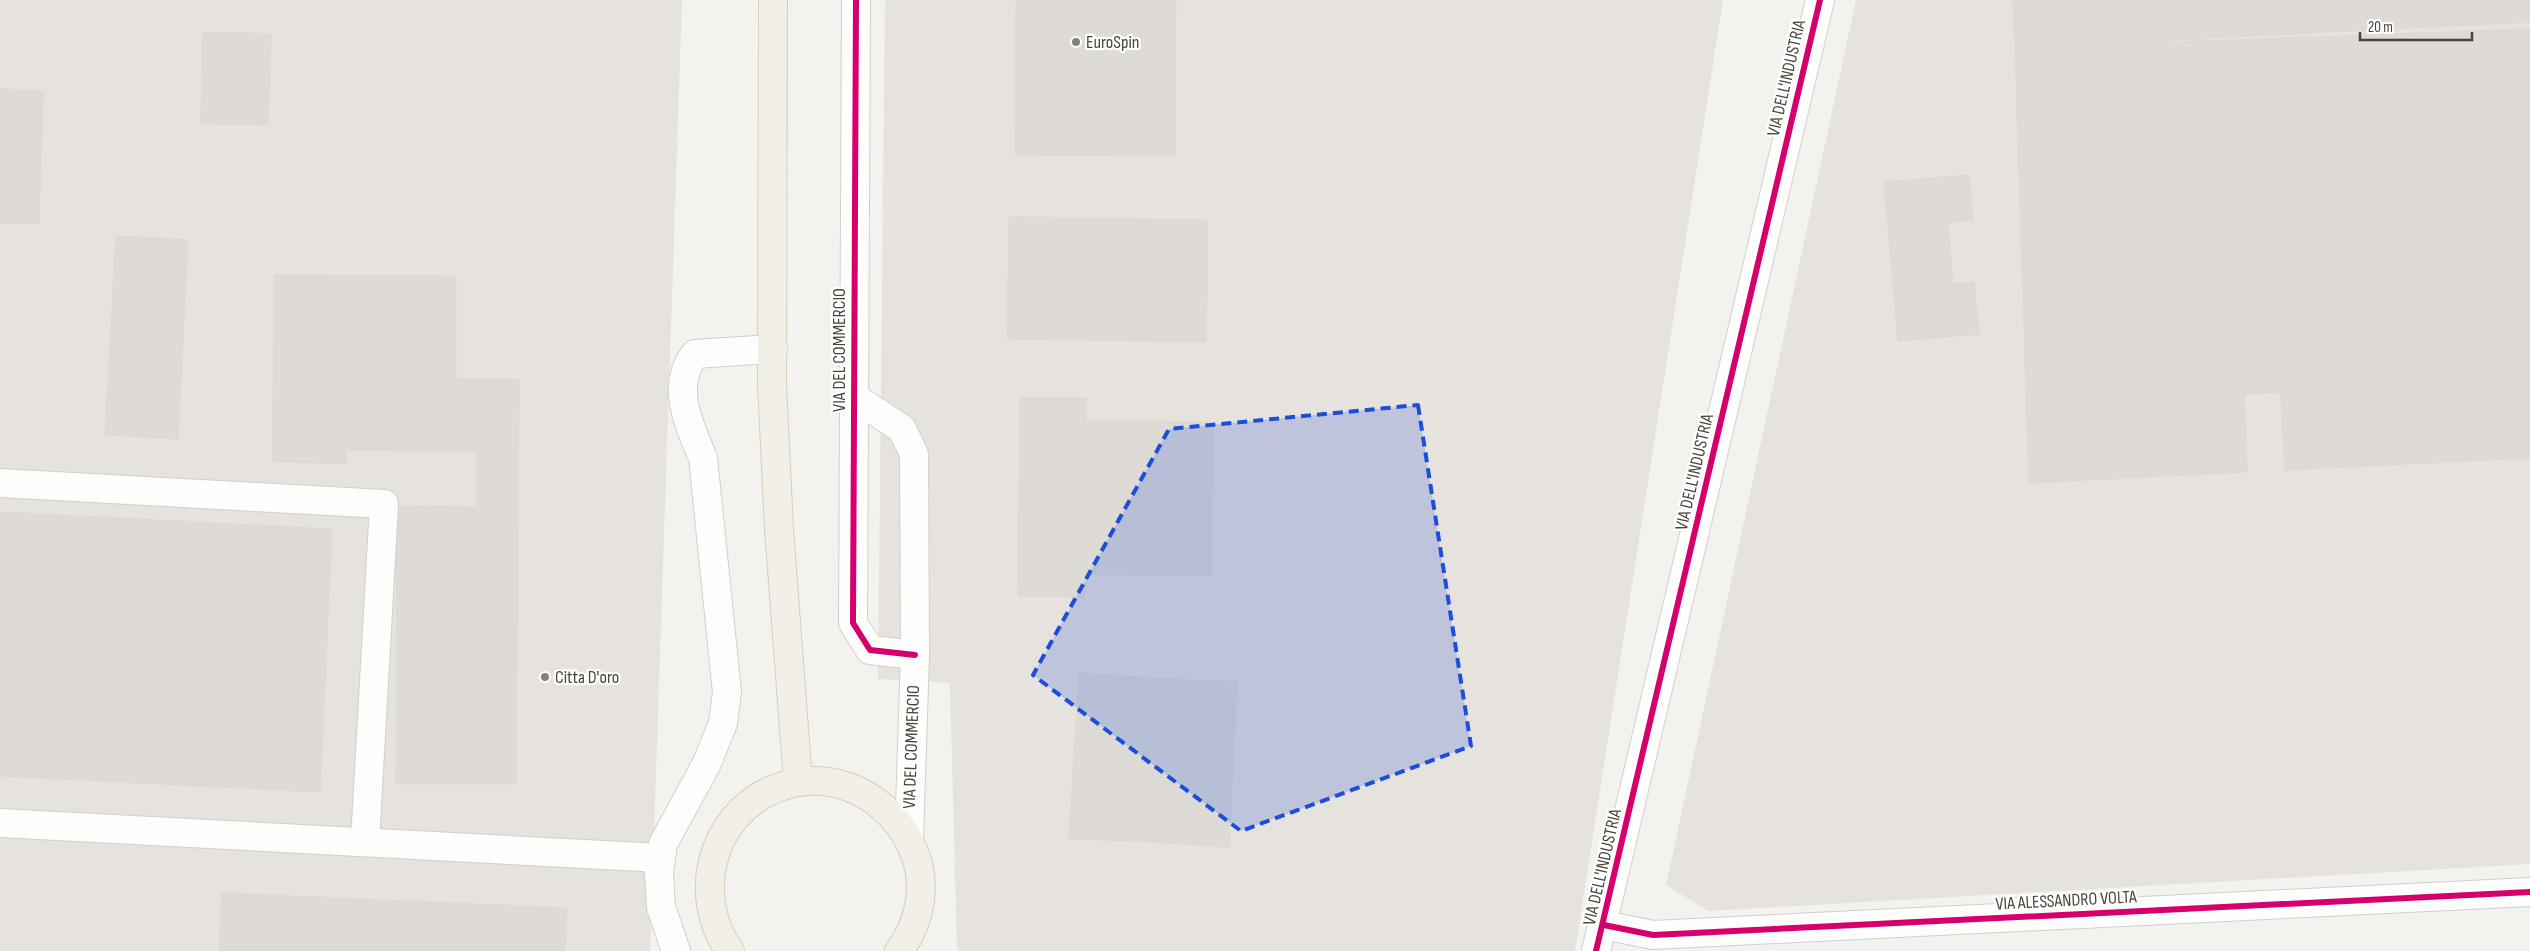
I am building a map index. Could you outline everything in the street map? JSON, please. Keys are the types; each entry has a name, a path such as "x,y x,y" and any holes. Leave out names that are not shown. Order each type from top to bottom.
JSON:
{"main road":[{"path":"769,0 772,349 779,529 798,782"},
{"path":"730,951 722,940 713,916 708,891 710,866 719,841 733,820 751,802 774,789 798,782 820,781 842,785 863,792 897,820 909,838 918,863 921,890 917,916 907,940 899,951"}],"street":[{"name":"VIA DEL COMMERCIO","path":"856,0 853,623 870,650 915,655"},
{"name":"VIA DELL'INDUSTRIA","path":"1596,951 1604,925 1820,0"},
{"path":"676,951 661,907 659,872 663,844 707,763 723,724 727,692 704,458 691,429 683,404 682,380 686,365 695,354 772,349"},
{"name":"VIA DEL COMMERCIO","path":"854,397 902,429 914,454 915,655 909,838"},
{"path":"0,483 384,504 365,842"},
{"path":"0,823 661,858"},
{"name":"VIA ALESSANDRO VOLTA","path":"1604,925 1653,935 2530,892"}],"highlighted area":[{"path":"1418,405 1471,746 1241,831 1033,675 1169,429"}],"shaded area":[{"path":"0,0 682,0 650,951 0,951"},
{"path":"885,0 1723,0 1575,951 959,951 957,947 950,683 878,679"},
{"path":"1856,0 2530,0 2530,864 1708,911 1666,885"}],"building":[{"path":"1016,0 1176,0 1175,156 1015,155"},
{"path":"2013,0 2530,0 2530,22 2015,48"},
{"path":"2530,29 2530,458 2285,470 2281,392 2244,394 2247,472 2029,483 2015,48"},
{"path":"203,32 271,34 268,125 201,124"},
{"path":"0,89 43,91 39,224 0,223"},
{"path":"1969,175 1973,220 1948,222 1953,284 1974,282 1979,334 1898,341 1884,182"},
{"path":"1009,217 1208,220 1206,342 1007,339"},
{"path":"116,236 188,240 178,439 105,435"},
{"path":"274,275 456,276 456,379 519,379 516,784 396,784 397,506 477,507 477,451 346,450 346,463 273,462"},
{"path":"1020,398 1086,398 1085,597 1018,596"},
{"path":"1085,421 1213,422 1211,576 1085,574"},
{"path":"0,512 332,529 320,792 0,776"},
{"path":"1079,673 1147,678 1139,841 1069,839"},
{"path":"1147,678 1237,682 1229,847 1139,841"},
{"path":"222,893 567,908 565,951 219,951"}],"cycle path":[{"path":"856,0 853,623 870,650 915,655"},
{"path":"1596,951 1820,0"},
{"path":"1604,925 1653,935 2530,892"}],"place":[{"name":"EuroSpin","path":"1076,42"},
{"name":"Citta D'oro","path":"545,677"}]}
